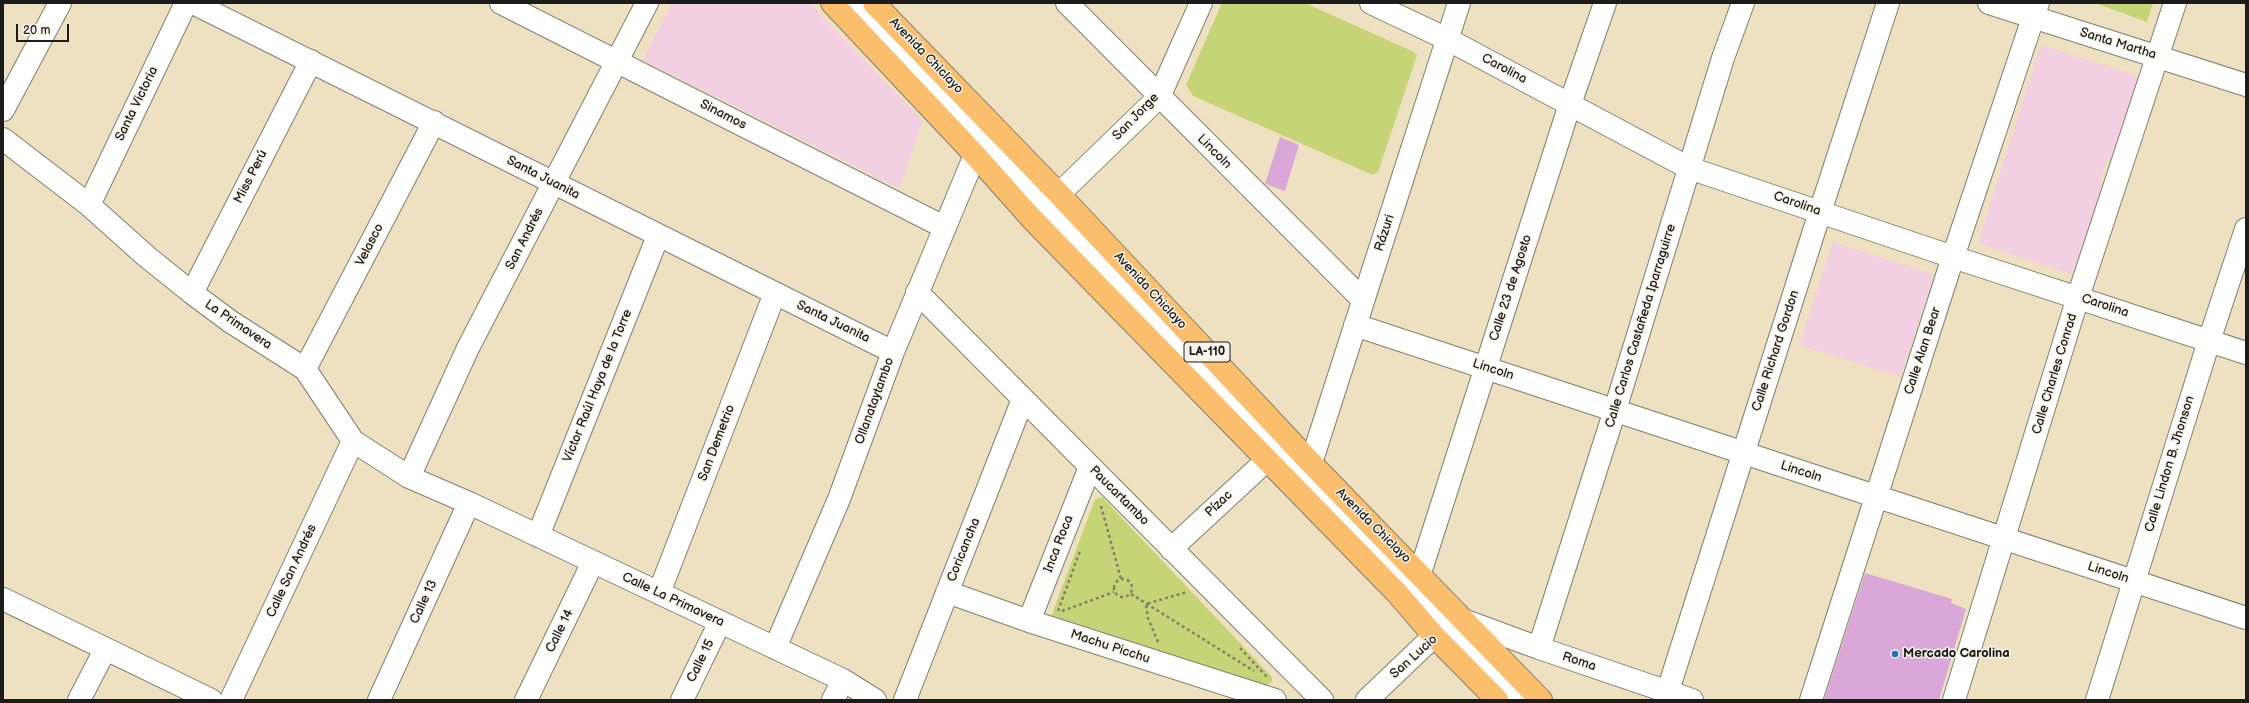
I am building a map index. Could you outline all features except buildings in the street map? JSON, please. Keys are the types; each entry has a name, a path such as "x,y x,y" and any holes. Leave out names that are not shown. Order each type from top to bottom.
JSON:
{"main road":[{"name":"Avenida Chiclayo","path":"832,3 975,154 1032,219 1396,592 1451,629 1541,700"},
{"name":"Avenida Chiclayo","path":"874,3 1059,194 1311,463 1420,573 1451,629 1497,700"}],"street":[{"path":"3,110 60,3"},
{"name":"Santa Victoria","path":"89,205 186,3"},
{"name":"Santa Juanita","path":"193,3 434,122 658,236 894,352"},
{"name":"Sinamos","path":"501,3 944,227"},
{"name":"San Andrés","path":"409,477 468,348 618,62 647,3"},
{"name":"Avenida Chiclayo","path":"856,3 1451,629 1521,700"},
{"name":"Lincoln","path":"1067,3 1363,300"},
{"name":"San Jorge","path":"1059,194 1159,97 1201,3"},
{"name":"Carolina","path":"1371,3 1447,38 1689,168 1953,257 2246,353"},
{"name":"Rázuri","path":"1311,463 1459,3"},
{"name":"Calle 23 de Agosto","path":"1420,573 1570,104 1605,3"},
{"name":"Calle Carlos Castañeda Iparraguirre","path":"1538,648 1615,410 1723,58 1743,3"},
{"name":"Calle Richard Gordon","path":"1666,696 1888,3"},
{"name":"Santa Martha","path":"1989,3 2036,11 2158,56 2246,85"},
{"name":"Calle Charles Conrad","path":"1954,700 2078,297 2175,3"},
{"name":"Calle Alan Bear","path":"1811,700 1953,257 2036,11"},
{"name":"Miss Perú","path":"192,293 311,61"},
{"name":"Velasco","path":"305,369 434,122"},
{"name":"La Primavera","path":"3,138 89,205 146,256 192,293 230,322 305,369 353,441 409,477 469,503"},
{"name":"Ollanataytambo","path":"775,648 839,498 894,352 975,154"},
{"name":"Calle Lindon B. Jhonson","path":"2097,700 2209,340 2246,229"},
{"name":"Víctor Raúl Haya de la Torre","path":"538,536 658,236"},
{"name":"Paucartambo","path":"918,292 1322,700"},
{"name":"San Demetrio","path":"659,593 774,293"},
{"name":"Lincoln","path":"1355,325 2246,618"},
{"name":"Coricancha","path":"905,700 1023,399"},
{"name":"Calle San Andrés","path":"231,700 353,441"},
{"name":"Pízac","path":"1171,549 1266,460"},
{"name":"Inca Roca","path":"1029,621 1090,467"},
{"name":"Calle La Primavera","path":"469,503 843,680 875,700"},
{"name":"Calle 13","path":"379,700 469,503"},
{"name":"Calle 14","path":"526,700 594,562"},
{"name":"Machu Picchu","path":"947,592 1029,621 1275,700"},
{"path":"3,600 211,700"},
{"name":"Calle 15","path":"682,700 720,622"},
{"name":"Roma","path":"1451,629 1538,648 1666,696 1692,700"},
{"name":"San Lucio","path":"1367,700 1451,629"},
{"path":"79,700 105,650"},
{"path":"833,700 843,680"}],"path":[{"path":"1098,503 1099,502 1121,579"},
{"path":"1081,547 1057,613 1114,592"},
{"path":"1121,579 1127,580 1133,589 1131,594 1122,598 1114,592 1114,584 1121,579"},
{"path":"1146,604 1187,592"},
{"path":"1131,594 1267,679"},
{"path":"1146,604 1148,618 1159,646"}],"shaded area":[{"path":"672,3 809,3 923,121 899,188 643,60"},
{"path":"2045,46 2134,75 2138,81 2114,157 2107,160 2100,182 2104,188 2077,272 2072,274 1982,245 1979,239 2039,50"},
{"path":"1833,242 1934,275 1900,377 1799,345"}],"green space":[{"path":"1222,3 1305,3 1414,52 1417,55 1378,172 1373,175 1193,96 1186,85"},
{"path":"2095,3 2153,3 2147,22"},
{"path":"1102,497 1272,677 1272,682 1266,686 1051,617 1095,499"}],"place":[{"name":"Mercado Carolina","path":"1895,654"}]}
